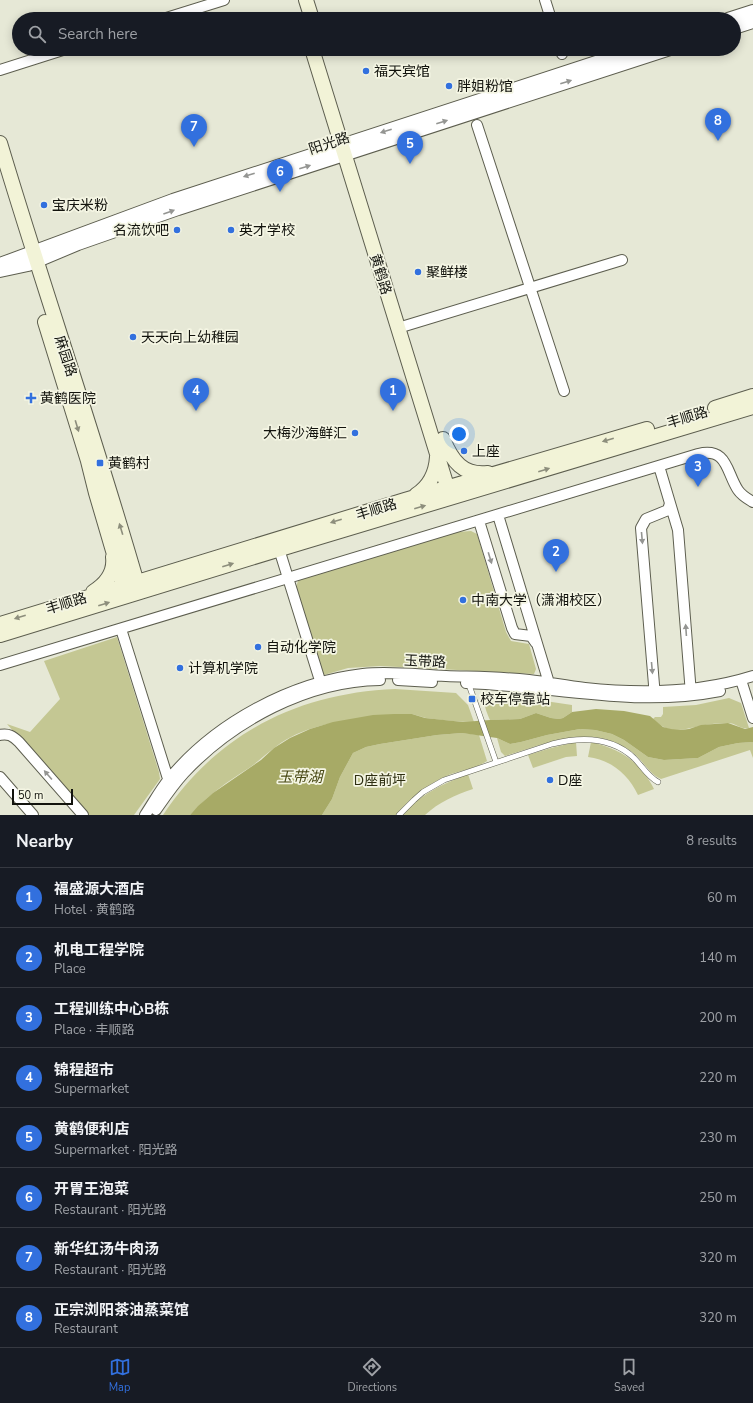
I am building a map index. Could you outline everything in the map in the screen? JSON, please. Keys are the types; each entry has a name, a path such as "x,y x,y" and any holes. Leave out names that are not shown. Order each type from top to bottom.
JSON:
{"main road":[{"path":"297,0 300,12"},
{"path":"306,0 310,12"},
{"name":"黄鹤路","path":"314,56 347,148 454,491"},
{"path":"323,56 347,148"},
{"name":"麻园路","path":"0,143 30,258 87,420 127,551 132,589"},
{"path":"0,174 30,258 112,545 132,589"},
{"name":"丰顺路","path":"0,624 84,598 132,589 182,568 405,500 454,491 502,471 753,396"},
{"path":"0,635 132,589 279,549 454,491 753,407"},
{"path":"438,440 459,466 466,470 482,474 502,471"},
{"path":"405,500 419,493 426,487 432,478 436,468 438,440"},
{"path":"84,598 97,590 110,577 114,562 112,545"},
{"path":"127,551 133,561 148,569 159,571 182,568"}],"street":[{"path":"185,12 224,0"},
{"path":"546,0 549,12"},
{"path":"741,15 753,11"},
{"path":"741,26 753,22"},
{"path":"0,70 44,56"},
{"name":"阳光路","path":"347,148 616,56"},
{"name":"阳光路","path":"0,271 173,200 647,56"},
{"path":"477,125 564,391"},
{"name":"阳光路","path":"0,264 30,258"},
{"path":"402,326 622,260"},
{"path":"0,665 704,452 716,454 724,462 740,492 753,502"},
{"path":"659,466 679,534 691,693"},
{"path":"467,680 613,697 655,695 641,528 646,519 662,514 669,508 670,503"},
{"path":"662,514 670,515 674,518 676,523"},
{"path":"498,515 549,683"},
{"path":"479,521 512,628 516,634 531,636 537,645"},
{"path":"279,549 321,686"},
{"path":"524,635 531,630 531,623"},
{"path":"121,629 169,784 153,815"},
{"name":"玉带路","path":"145,815 186,761 228,726 273,700 298,689 321,686 364,674 412,674 467,680 507,678 655,695 691,693 747,682"},
{"path":"747,682 753,703"},
{"path":"747,682 753,718"},
{"path":"1,735 9,735 14,737 83,815"},
{"path":"0,777 33,815"}],"lane":[{"path":"467,680 496,762"},
{"path":"399,815 414,800 433,786 457,775 556,743 587,739 605,742 630,754 649,776 658,782"}],"green space":[{"path":"471,531 477,534 506,632 511,641 529,644 536,669 534,674 380,666 348,668 324,675 319,667 295,590 299,578 458,532"},
{"path":"117,637 160,779 134,815 86,815 7,724 30,732 60,699 44,661"},
{"path":"395,689 456,693 468,705 474,722 432,719 409,714 348,721 313,728 291,737 280,744 249,768 218,789 203,801 190,815 163,815 185,786 209,761 235,740 263,723 293,709 326,699 359,692"},
{"path":"497,694 572,705 572,712 559,719 536,713 520,719 490,720 485,707 486,700 491,695"},
{"path":"729,698 741,703 749,728 743,728 731,723 725,723 675,730 659,724 653,719 655,717 661,717 663,714 663,707 696,705"},
{"path":"580,729 595,730 612,734 624,740 648,757 664,760 698,758 719,747 753,742 753,758 750,750 661,779 649,770 632,752 617,743 601,738 570,738 554,741 505,756 501,752 497,738 510,744"},
{"name":"D座前坪","path":"462,733 479,735 487,761 474,767 451,774 436,782 414,796 396,815 322,815 332,799 340,777 353,753 366,747 380,744 437,735"},
{"path":"576,742 577,756 566,757 533,768 528,755"},
{"path":"591,742 611,748 628,758 642,771 654,789 638,795 634,787 618,769 604,761 588,757"},
{"path":"468,774 473,789 448,799 425,815 403,815 424,795"}],"water":[{"name":"玉带湖","path":"596,709 624,711 650,716 663,727 671,729 680,730 701,725 728,723 745,729 753,727 753,742 719,747 698,758 664,760 648,757 624,740 612,734 595,730 580,729 510,744 497,738 462,733 437,735 366,747 353,753 340,777 332,799 322,815 190,815 213,793 261,760 274,748 290,738 310,729 333,722 373,715 394,714 412,714 425,718 463,722 520,719 536,713 559,719 572,712"}],"place":[{"name":"福天宾馆","path":"366,71"},
{"name":"胖姐粉馆","path":"449,86"},
{"name":"正宗浏阳茶油蒸菜馆","path":"718,141"},
{"name":"新华红汤牛肉汤","path":"194,147"},
{"name":"黄鹤便利店","path":"410,164"},
{"name":"开胃王泡菜","path":"280,192"},
{"name":"宝庆米粉","path":"44,205"},
{"name":"名流饮吧","path":"177,230"},
{"name":"英才学校","path":"231,230"},
{"name":"聚鲜楼","path":"418,272"},
{"name":"天天向上幼稚园","path":"133,337"},
{"name":"黄鹤医院","path":"31,398"},
{"name":"锦程超市","path":"196,411"},
{"name":"福盛源大酒店","path":"393,411"},
{"name":"大梅沙海鲜汇","path":"355,433"},
{"name":"上座","path":"464,451"},
{"name":"黄鹤村","path":"100,463"},
{"name":"工程训练中心B栋","path":"698,487"},
{"name":"机电工程学院","path":"556,572"},
{"name":"中南大学（潇湘校区）","path":"463,600"},
{"name":"自动化学院","path":"258,647"},
{"name":"计算机学院","path":"180,668"},
{"name":"校车停靠站","path":"472,699"},
{"name":"D座","path":"550,780"}]}
